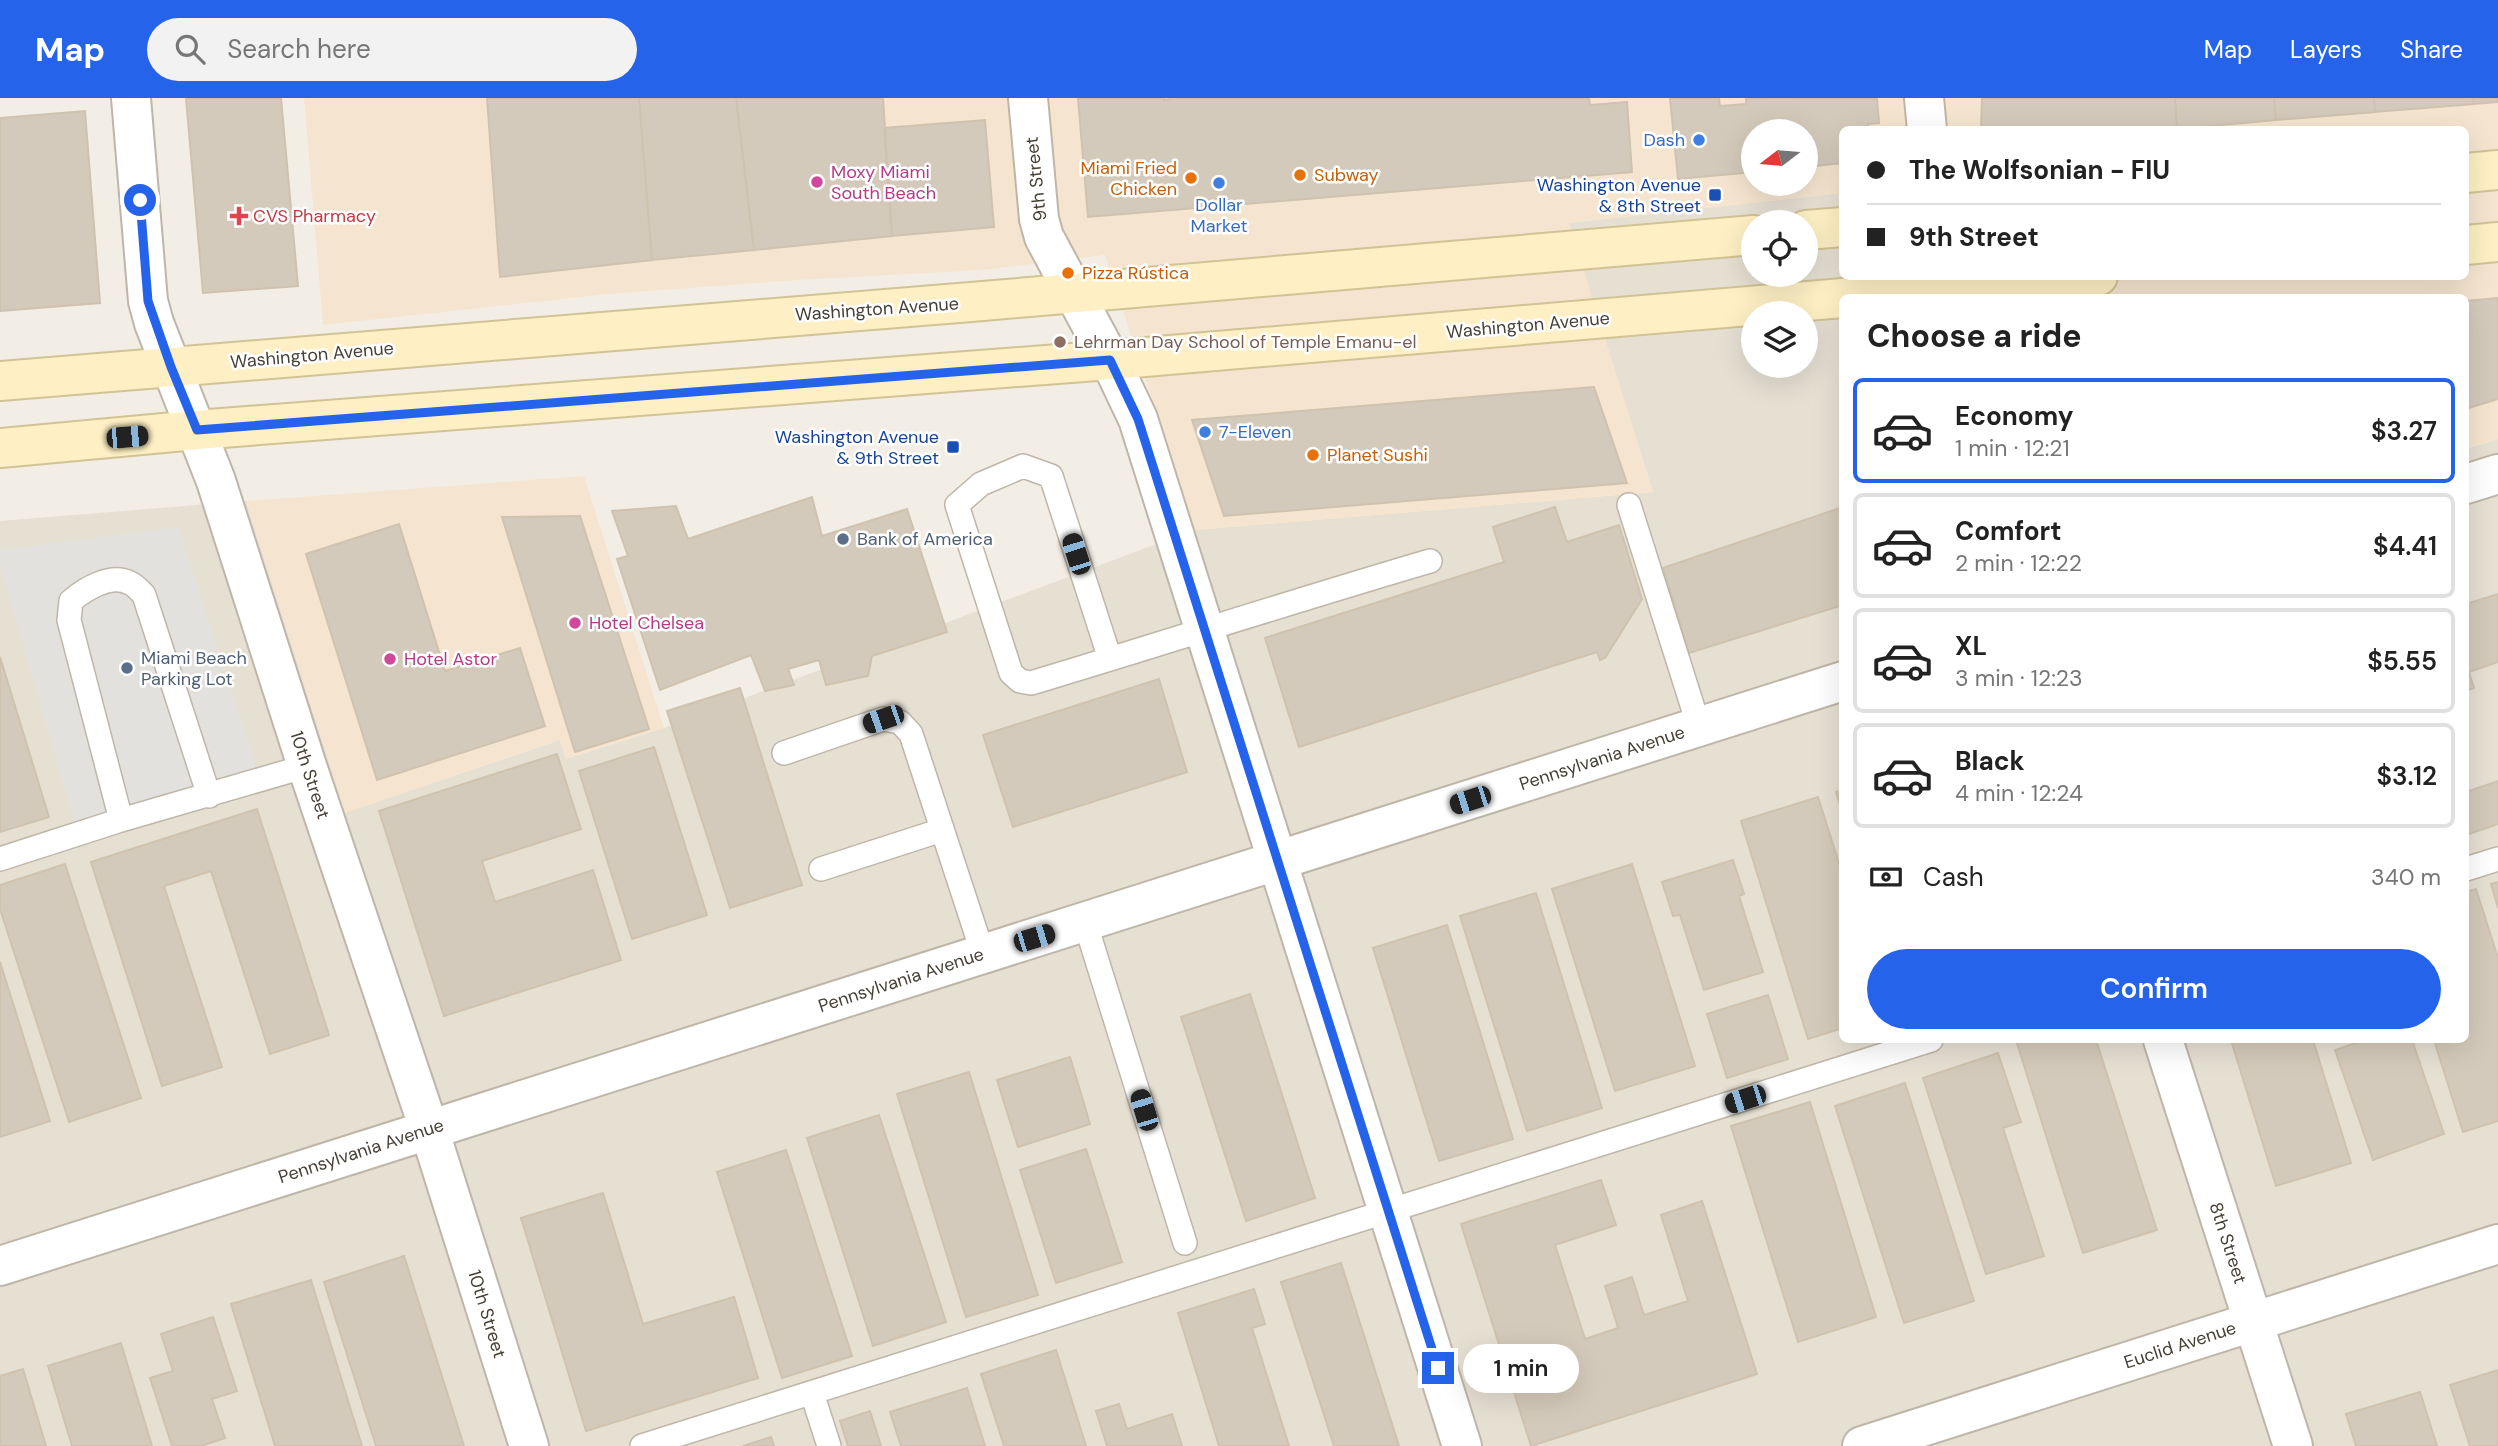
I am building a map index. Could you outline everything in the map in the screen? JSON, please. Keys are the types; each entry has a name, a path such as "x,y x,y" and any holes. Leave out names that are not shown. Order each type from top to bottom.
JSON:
{"main road":[{"path":"2469,173 2498,170"},
{"path":"1818,229 1839,227"},
{"name":"Washington Avenue","path":"0,381 1741,236"},
{"path":"2469,245 2498,242"},
{"path":"1888,294 2045,280"},
{"name":"Washington Avenue","path":"0,448 197,430 1110,360 1839,298"}],"street":[{"name":"10th Street","path":"131,98 148,301 216,481 307,766 429,1129 529,1446"},
{"name":"9th Street","path":"1028,98 1039,219 1044,237 1110,360 1138,419 1462,1446"},
{"path":"1924,98 1927,126"},
{"path":"2469,483 2498,474"},
{"name":"Pennsylvania Avenue","path":"0,1266 1839,682"},
{"name":"8th Street","path":"2164,1043 2293,1446"},
{"name":"Euclid Avenue","path":"1862,1446 2498,1244"}],"lane":[{"path":"1110,659 1051,476 1023,466 981,484 957,505 1010,673 1020,681 1031,683 1110,659 1203,628 1430,561"},
{"path":"1629,505 1699,727"},
{"path":"121,820 69,620 71,601 86,588 114,580 130,582 144,595 209,796"},
{"path":"784,753 883,719 900,722 911,734 983,954"},
{"path":"0,859 121,820 307,766"},
{"path":"821,869 942,830"},
{"path":"2469,868 2498,859"},
{"path":"1085,922 1185,1243"},
{"path":"642,1446 1922,1043"},
{"path":"812,1393 829,1446"}],"shaded area":[{"path":"304,98 2498,98 2498,439 2469,448 2469,294 1926,294 1923,280 2469,280 2469,126 1839,126 1839,193 1818,196 1818,119 1741,119 1741,196 1816,196 1569,223 1653,492 1194,530 1105,255 983,270 608,294 323,325"},
{"path":"1839,193 1839,280 1911,280 1858,294 1839,294 1839,1043 2469,1043 2469,448 2498,439 2498,1446 0,1446 0,521 246,501 345,812 560,740 566,759 664,728 1194,530 1653,492 1568,223"},
{"path":"584,476 664,728 566,759 560,740 345,813 246,501"},
{"name":"Miami Beach Parking Lot","path":"178,527 258,772 75,824 0,564 0,550"}],"building":[{"path":"186,98 281,98 298,286 203,293"},
{"path":"487,98 639,98 652,260 500,277"},
{"path":"639,98 736,98 754,250 652,260"},
{"name":"Moxy Miami South Beach","path":"736,98 883,98 892,236 754,250"},
{"path":"1078,98 1589,98 1590,105 1627,102 1632,172 1088,217"},
{"path":"1670,98 1719,98 1720,106 1746,104 1746,98 1877,98 1879,123 1868,126 1839,126 1839,163 1818,166 1818,119 1741,119 1741,173 1678,179"},
{"path":"1982,98 2175,98 2177,126 1981,126"},
{"path":"2175,98 2274,98 2276,120 2177,126"},
{"path":"2274,98 2374,98 2375,112 2276,120"},
{"path":"2374,98 2473,98 2474,104 2375,112"},
{"path":"2473,98 2498,98 2498,102 2474,104"},
{"path":"85,111 100,303 0,311 0,118"},
{"path":"985,120 994,227 892,236 884,128"},
{"path":"2498,298 2498,399 2469,408 2469,301"},
{"path":"1594,387 1627,483 1224,516 1192,420"},
{"path":"812,497 822,536 907,509 947,632 872,656 868,676 826,685 819,660 788,669 794,685 765,691 751,655 660,690 617,559 628,556 612,511 676,506 688,539"},
{"path":"1555,507 1567,542 1619,525 1642,599 1605,658 1600,660 1597,652 1299,747 1265,638 1504,562 1493,527"},
{"path":"1839,508 1839,606 1689,653 1663,568"},
{"name":"Hotel Chelsea","path":"580,516 649,729 575,752 502,517"},
{"name":"Hotel Astor","path":"399,524 445,671 520,648 545,726 377,780 306,554"},
{"path":"2498,594 2498,662 2469,672 2469,603"},
{"path":"0,657 49,817 0,832"},
{"path":"2469,672 2474,688 2469,690"},
{"path":"1159,679 1187,772 1013,827 983,735"},
{"path":"740,688 802,885 730,908 667,711"},
{"path":"654,747 707,915 632,939 579,771"},
{"path":"557,754 581,829 482,861 495,902 593,870 621,960 444,1016 379,811"},
{"path":"2498,781 2498,824 2469,834 2469,791"},
{"path":"1818,797 1839,863 1839,1029 1808,1039 1741,821"},
{"path":"257,809 329,1035 270,1054 211,871 164,886 222,1067 162,1086 91,862"},
{"path":"1733,860 1744,894 1739,896 1763,972 1704,990 1680,915 1673,916 1662,882"},
{"path":"65,864 141,1098 69,1122 0,909 0,885"},
{"path":"1632,864 1695,1066 1615,1091 1552,889"},
{"path":"2498,882 2498,908 2491,884"},
{"path":"2476,889 2498,958 2498,1121 2463,1132 2435,1043 2469,1043 2469,891"},
{"path":"1536,893 1602,1108 1527,1131 1460,916"},
{"path":"1447,925 1513,1139 1439,1161 1373,948"},
{"path":"0,962 50,1121 0,1137"},
{"path":"1250,994 1315,1198 1246,1221 1181,1017"},
{"path":"1768,995 1788,1059 1727,1078 1707,1014"},
{"path":"2017,1043 2097,1043 2157,1230 2083,1253"},
{"path":"2232,1043 2314,1043 2351,1163 2276,1186"},
{"path":"2355,1043 2413,1043 2444,1134 2373,1160 2335,1050"},
{"path":"1998,1053 2021,1122 2003,1128 2044,1256 1986,1274 1923,1078"},
{"path":"1070,1057 1090,1124 1018,1147 997,1080"},
{"path":"969,1072 1038,1295 966,1317 897,1094"},
{"path":"1905,1083 1974,1301 1904,1323 1835,1106"},
{"path":"1810,1102 1876,1317 1798,1342 1731,1126"},
{"path":"879,1115 946,1322 873,1346 807,1138"},
{"path":"1086,1149 1122,1262 1056,1283 1020,1170"},
{"path":"786,1150 852,1356 782,1378 717,1172"},
{"path":"1601,1180 1616,1225 1555,1245 1585,1339 1618,1328 1605,1286 1632,1277 1644,1315 1688,1301 1661,1215 1702,1201 1757,1374 1531,1446 1461,1224"},
{"path":"603,1193 643,1324 734,1297 758,1378 586,1431 521,1218"},
{"path":"404,1256 464,1446 376,1446 324,1282"},
{"path":"1341,1263 1399,1446 1334,1446 1281,1282"},
{"path":"311,1280 362,1446 275,1446 231,1304"},
{"path":"1254,1289 1265,1324 1252,1328 1289,1446 1219,1446 1178,1313"},
{"path":"213,1317 237,1391 212,1399 225,1438 201,1446 172,1446 150,1378 173,1371 161,1334"},
{"path":"121,1343 152,1446 72,1446 48,1366"},
{"path":"1056,1350 1086,1446 1004,1446 981,1374"},
{"path":"23,1369 46,1446 0,1446 0,1376"},
{"path":"2498,1370 2498,1446 2470,1446 2450,1385"},
{"path":"967,1388 985,1446 901,1446 890,1412"},
{"path":"2420,1392 2437,1446 2356,1446 2346,1414"},
{"path":"1119,1404 1127,1429 1172,1414 1182,1446 1107,1446 1096,1411"},
{"path":"870,1411 881,1446 848,1446 840,1421"},
{"path":"771,1437 774,1446 743,1446"}],"place":[{"name":"Dash","path":"1699,140"},
{"name":"Subway","path":"1300,175"},
{"name":"Miami Fried Chicken","path":"1191,178"},
{"name":"Moxy Miami South Beach","path":"817,182"},
{"name":"Dollar Market","path":"1219,183"},
{"name":"Washington Avenue & 8th Street","path":"1715,195"},
{"name":"CVS Pharmacy","path":"239,216"},
{"name":"Pizza Rústica","path":"1068,273"},
{"name":"Lehrman Day School of Temple Emanu-el","path":"1060,342"},
{"name":"7-Eleven","path":"1205,432"},
{"name":"Washington Avenue & 9th Street","path":"953,447"},
{"name":"Planet Sushi","path":"1313,455"},
{"name":"Bank of America","path":"843,539"},
{"name":"Hotel Chelsea","path":"575,623"},
{"name":"Hotel Astor","path":"390,659"},
{"name":"Miami Beach Parking Lot","path":"127,668"}],"route":[{"path":"140,200 148,301 154,323 197,430 1110,360 1138,419 1438,1368"}]}
